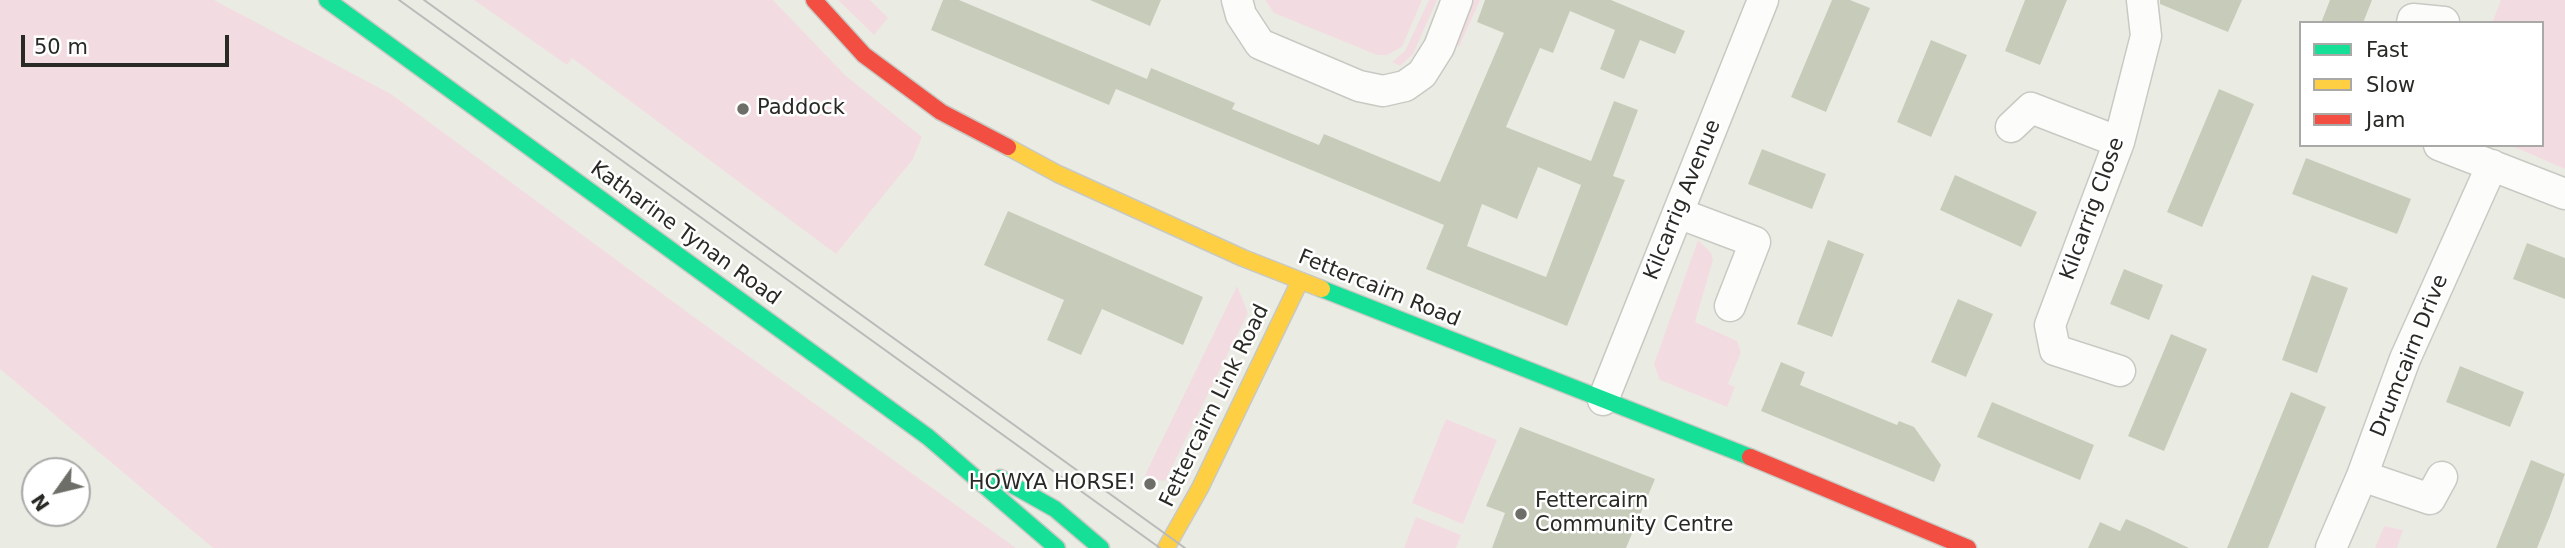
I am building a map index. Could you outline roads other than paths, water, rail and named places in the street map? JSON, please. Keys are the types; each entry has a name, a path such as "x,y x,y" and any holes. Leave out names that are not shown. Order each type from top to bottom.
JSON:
{"street":[{"name":"Katharine Tynan Road","path":"327,0 928,437 1057,548"},
{"name":"Fettercairn Road","path":"814,0 864,55 941,113 1058,174 1300,281 1968,548"},
{"path":"1237,0 1241,15 1259,44 1359,86 1383,91 1405,86 1422,74 1440,44 1457,0"},
{"name":"Kilcarrig Avenue","path":"1603,400 1763,0"},
{"name":"Kilcarrig Close","path":"2120,371 2055,350 2050,326 2119,142 2146,36 2142,0"},
{"name":"Katharine Tynan Road","path":"307,6 417,67"},
{"path":"2412,21 2434,21"},
{"path":"2011,127 2031,108 2119,142"},
{"path":"2445,147 2565,194"},
{"name":"Drumcairn Drive","path":"2332,548 2405,359 2492,164"},
{"path":"1678,213 1755,242 1730,306"},
{"name":"Fettercairn Link Road","path":"1166,548 1200,488 1300,281"},
{"name":"Katharine Tynan Road","path":"928,437 1055,509 1101,548"},
{"path":"2362,476 2430,499 2442,477"}],"tram line":[{"path":"399,0 1160,548"},
{"path":"424,0 1185,548"}],"place":[{"name":"Paddock","path":"743,109"},
{"name":"HOWYA HORSE!","path":"1150,484"},
{"name":"Fettercairn Community Centre","path":"1521,514"}]}
